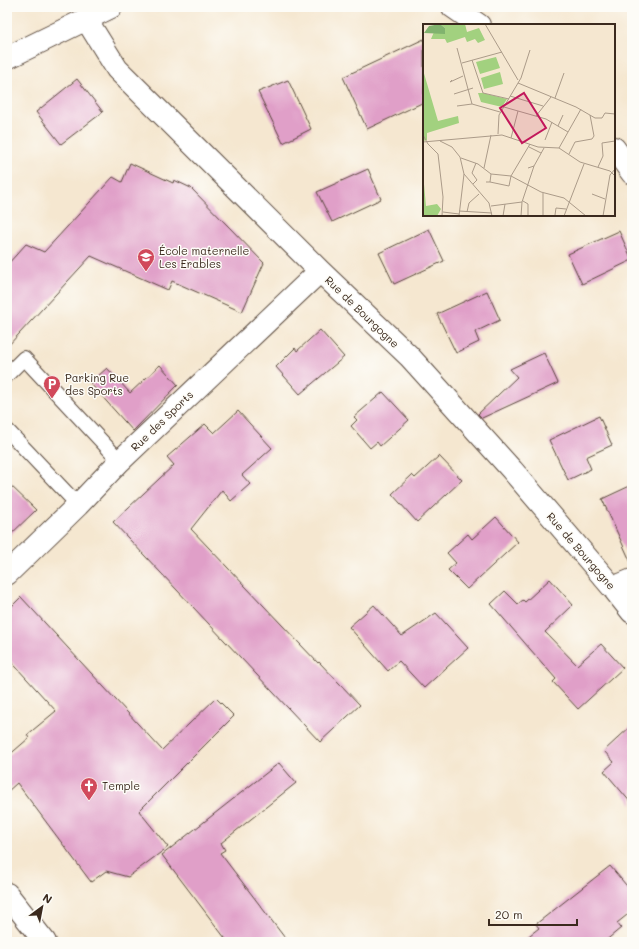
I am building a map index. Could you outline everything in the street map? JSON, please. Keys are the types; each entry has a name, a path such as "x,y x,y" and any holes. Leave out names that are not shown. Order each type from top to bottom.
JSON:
{"street":[{"path":"7,58 111,7"},
{"path":"453,7 478,24"},
{"name":"Rue de Bourgogne","path":"86,19 117,69 320,271 409,356 512,470 623,584 632,612"},
{"path":"615,149 632,172"},
{"name":"Rue des Sports","path":"7,574 78,505 120,461 320,271"},
{"path":"7,894 45,942"}],"lane":[{"path":"7,375 24,358 120,461"},
{"path":"7,430 78,505"}],"building":[{"path":"423,39 423,102 367,129 343,77"},
{"path":"77,79 103,112 61,144 36,112"},
{"path":"288,80 311,129 283,143 258,92"},
{"path":"130,163 173,183 174,180 191,188 264,263 242,312 172,281 168,290 91,256 7,347 7,265 26,244 44,252 113,177 122,182"},
{"path":"368,169 381,199 332,222 317,192"},
{"path":"429,229 444,261 394,284 379,253"},
{"path":"619,231 632,260 582,284 568,254"},
{"path":"487,291 500,320 475,332 479,342 456,353 437,314"},
{"path":"320,330 344,357 300,394 276,367 295,348 297,351"},
{"path":"544,353 558,383 482,418 478,414 517,377 510,369"},
{"path":"160,365 178,385 133,431 90,383 107,368 130,393"},
{"path":"383,392 409,420 380,446 377,442 370,448 351,426 357,420 354,417"},
{"path":"238,411 272,448 242,475 250,484 231,501 222,490 191,529 318,663 319,662 360,705 320,742 113,522 174,465 167,457 205,424 214,433"},
{"path":"599,416 612,445 586,457 591,469 568,480 549,440"},
{"path":"439,456 462,480 417,522 392,494 412,475 415,478"},
{"path":"7,482 36,510 7,538"},
{"path":"632,485 632,565 602,499"},
{"path":"496,517 518,542 467,589 448,570 456,563 447,553 468,534 472,539"},
{"path":"550,579 573,605 545,632 577,665 601,644 623,668 578,709 553,682 556,679 491,604 505,591 518,604 523,600 525,602"},
{"path":"21,597 162,750 216,698 234,716 139,811 168,847 128,877 106,871 91,882 17,783 7,792 7,757 29,738 27,735 56,711 7,657 7,611"},
{"path":"374,605 402,636 436,613 468,648 424,688 399,661 388,671 349,627"},
{"path":"632,725 632,804 604,771 614,762 604,751"},
{"path":"279,763 296,783 221,843 225,850 220,853 288,942 228,942 162,855"},
{"path":"610,866 632,892 632,911 617,923 621,928 604,942 521,942 539,928 536,924"}],"place":[{"name":"École maternelle Les Erables","path":"146,272"},
{"name":"Parking Rue des Sports","path":"52,399"},
{"name":"Temple","path":"89,801"}]}
